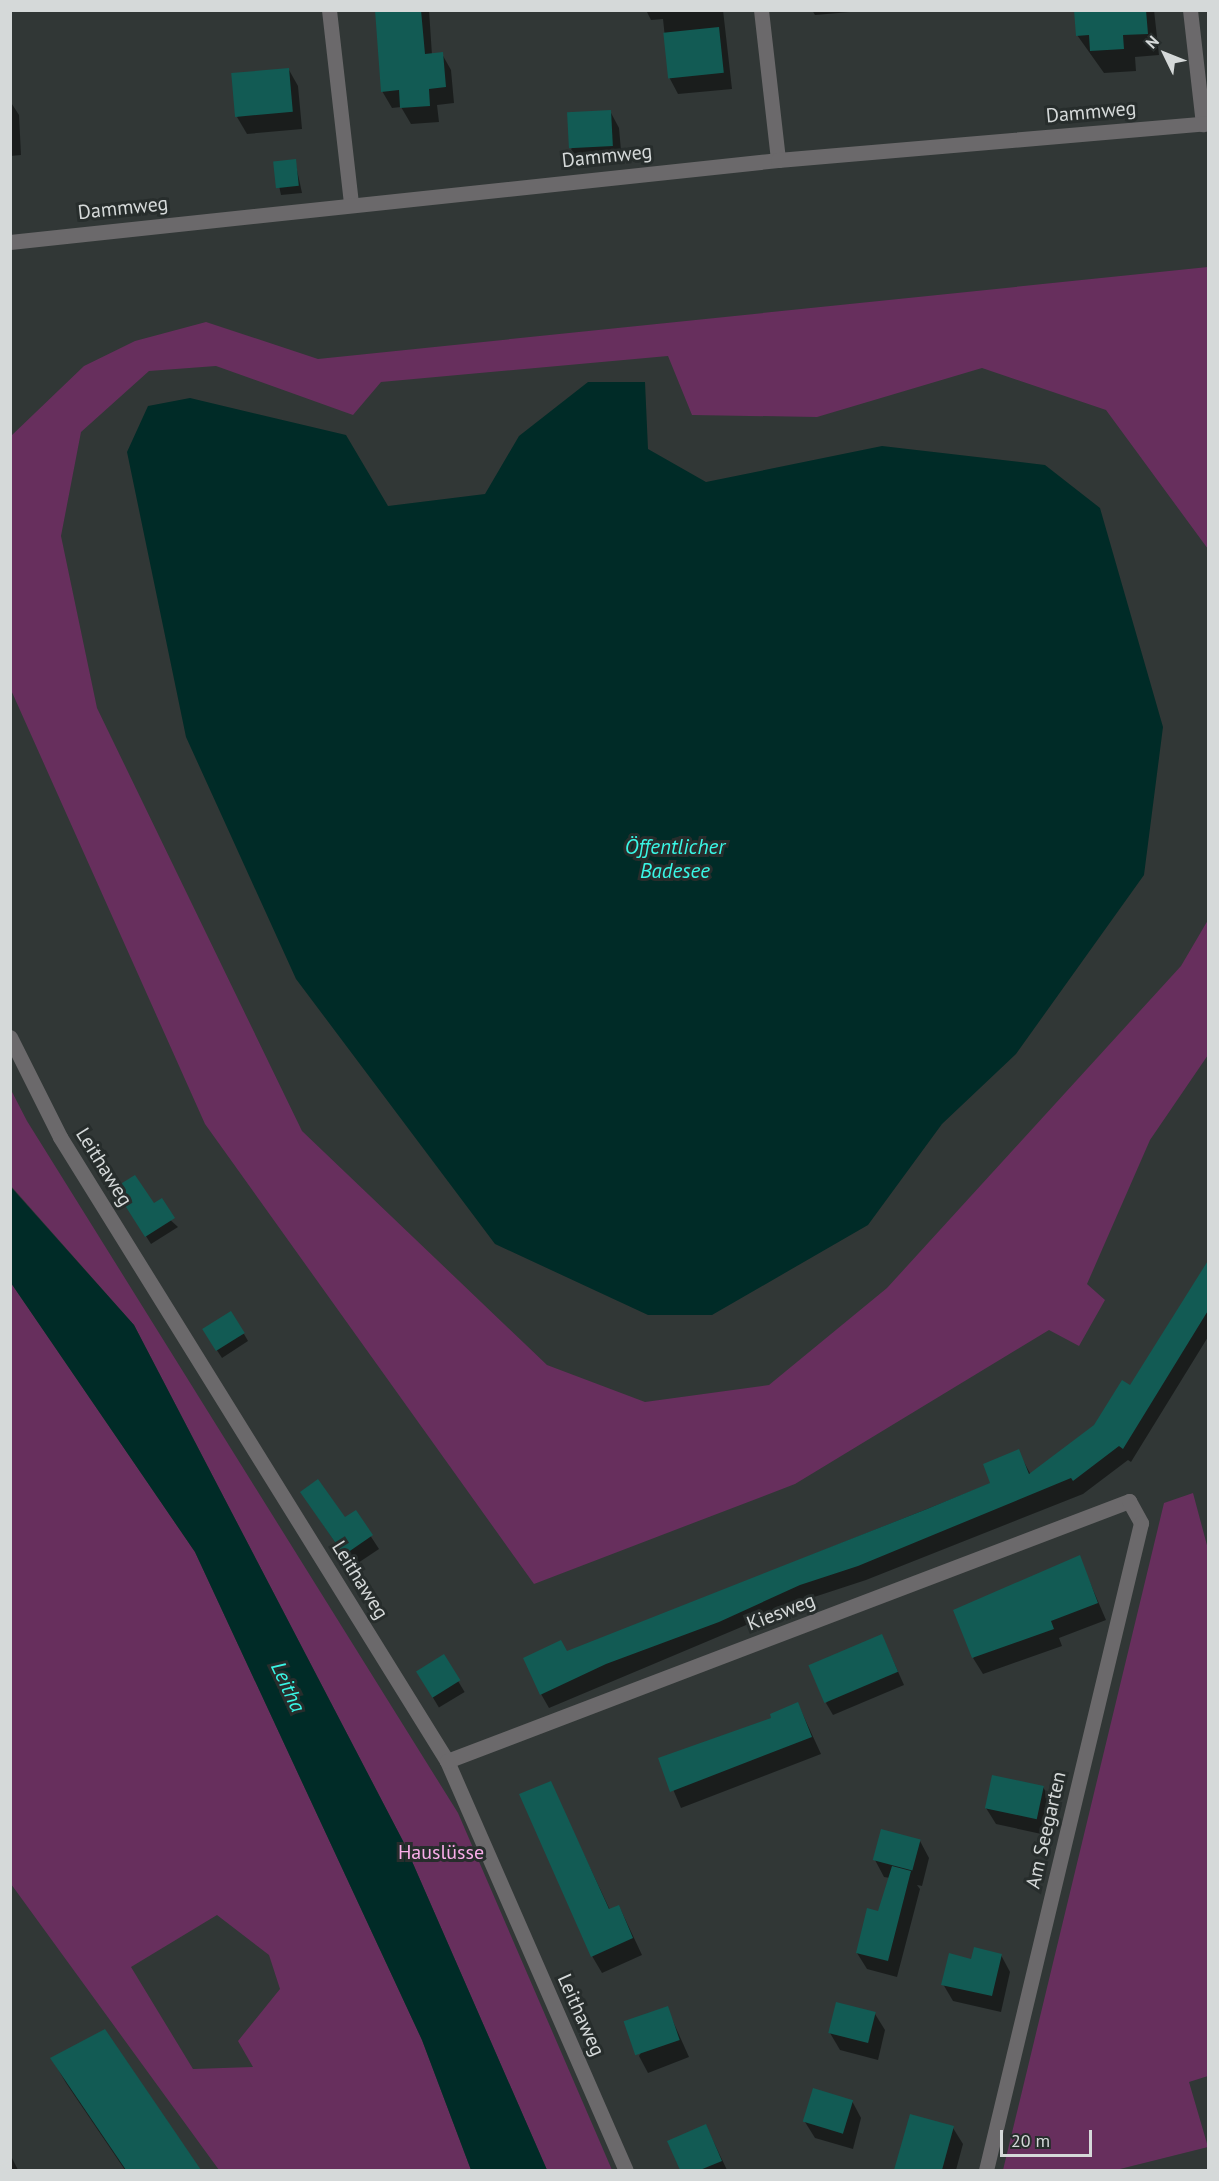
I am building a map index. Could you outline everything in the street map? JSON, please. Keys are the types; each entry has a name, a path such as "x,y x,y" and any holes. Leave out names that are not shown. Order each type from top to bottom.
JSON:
{"street":[{"path":"329,10 351,203"},
{"path":"761,10 778,160"},
{"path":"1190,10 1206,124"},
{"name":"Dammweg","path":"10,242 351,203 778,160 1206,124"},
{"name":"Leithaweg","path":"10,1037 60,1137 447,1761 627,2170"},
{"name":"Kiesweg","path":"447,1761 1129,1502"},
{"name":"Am Seegarten","path":"986,2170 1141,1523 1129,1502"}],"green space":[{"path":"1208,267 1208,549 1106,410 982,368 817,417 692,415 668,356 381,382 353,415 216,366 149,371 81,432 61,536 97,708 302,1131 547,1365 645,1402 769,1385 887,1288 1181,966 1208,920 1208,1055 1150,1140 1087,1284 1105,1300 1079,1346 1049,1330 795,1484 534,1584 205,1124 11,690 11,436 84,366 135,341 206,322 318,359"},
{"name":"Hauslüsse","path":"10,1088 27,1121 458,1813 612,2170 547,2170 404,1843 134,1325 11,1186"},
{"path":"11,1283 195,1552 422,2040 471,2170 219,2170 11,1884","holes":["217,1915 269,1955 280,1989 238,2041 253,2067 193,2069 131,1967"]},
{"path":"1193,1493 1208,1549 1208,2076 1189,2082 1208,2147 1116,2170 1003,2170 1164,1503"}],"water":[{"name":"Öffentlicher Badesee","path":"588,382 645,382 648,449 706,482 882,446 1045,465 1100,508 1163,727 1144,875 1016,1054 942,1124 868,1225 712,1315 648,1315 495,1244 296,979 186,737 127,452 148,406 190,398 346,435 388,506 485,494 519,436"},
{"name":"Leitha","path":"10,1186 134,1325 404,1843 547,2170 471,2170 422,2040 195,1552 11,1283"}],"building":[{"path":"375,10 421,10 425,54 443,52 446,87 429,89 430,106 400,108 399,90 381,92"},
{"path":"1074,10 1146,10 1148,34 1123,35 1124,49 1090,51 1089,35 1076,36"},
{"path":"719,27 724,73 668,79 663,33"},
{"path":"289,68 293,112 235,117 231,73"},
{"path":"611,110 613,146 569,148 567,112"},
{"path":"296,159 299,186 276,188 273,161"},
{"path":"135,1175 154,1203 162,1198 175,1218 145,1237 114,1188"},
{"path":"1209,1259 1209,1309 1123,1449 1119,1446 1073,1481 1071,1478 858,1566 800,1585 719,1622 606,1664 540,1695 523,1658 561,1640 567,1651 990,1483 983,1464 1019,1449 1029,1474 1094,1425 1122,1380 1130,1385"},
{"path":"231,1311 245,1333 216,1351 202,1329"},
{"path":"318,1479 345,1517 356,1510 373,1535 344,1555 300,1492"},
{"path":"1080,1555 1098,1603 1051,1621 1054,1629 972,1658 953,1610"},
{"path":"882,1634 898,1672 824,1703 808,1665"},
{"path":"444,1654 460,1680 432,1698 416,1671"},
{"path":"798,1702 812,1737 670,1792 658,1758 771,1718 770,1714"},
{"path":"992,1775 1044,1786 1037,1819 985,1808"},
{"path":"551,1781 609,1909 619,1905 633,1938 591,1957 519,1794"},
{"path":"881,1829 921,1840 912,1871 873,1860"},
{"path":"892,1866 911,1871 888,1961 856,1953 867,1908 878,1911"},
{"path":"974,1947 1002,1954 992,1996 941,1985 949,1953 971,1959"},
{"path":"836,2002 876,2012 868,2043 828,2033"},
{"path":"668,2006 680,2040 635,2055 624,2021"},
{"path":"105,2029 201,2170 126,2170 50,2058"},
{"path":"813,2088 853,2100 843,2134 803,2121"},
{"path":"910,2114 954,2126 942,2170 894,2170"},
{"path":"706,2124 722,2161 700,2170 680,2170 667,2141"}]}
